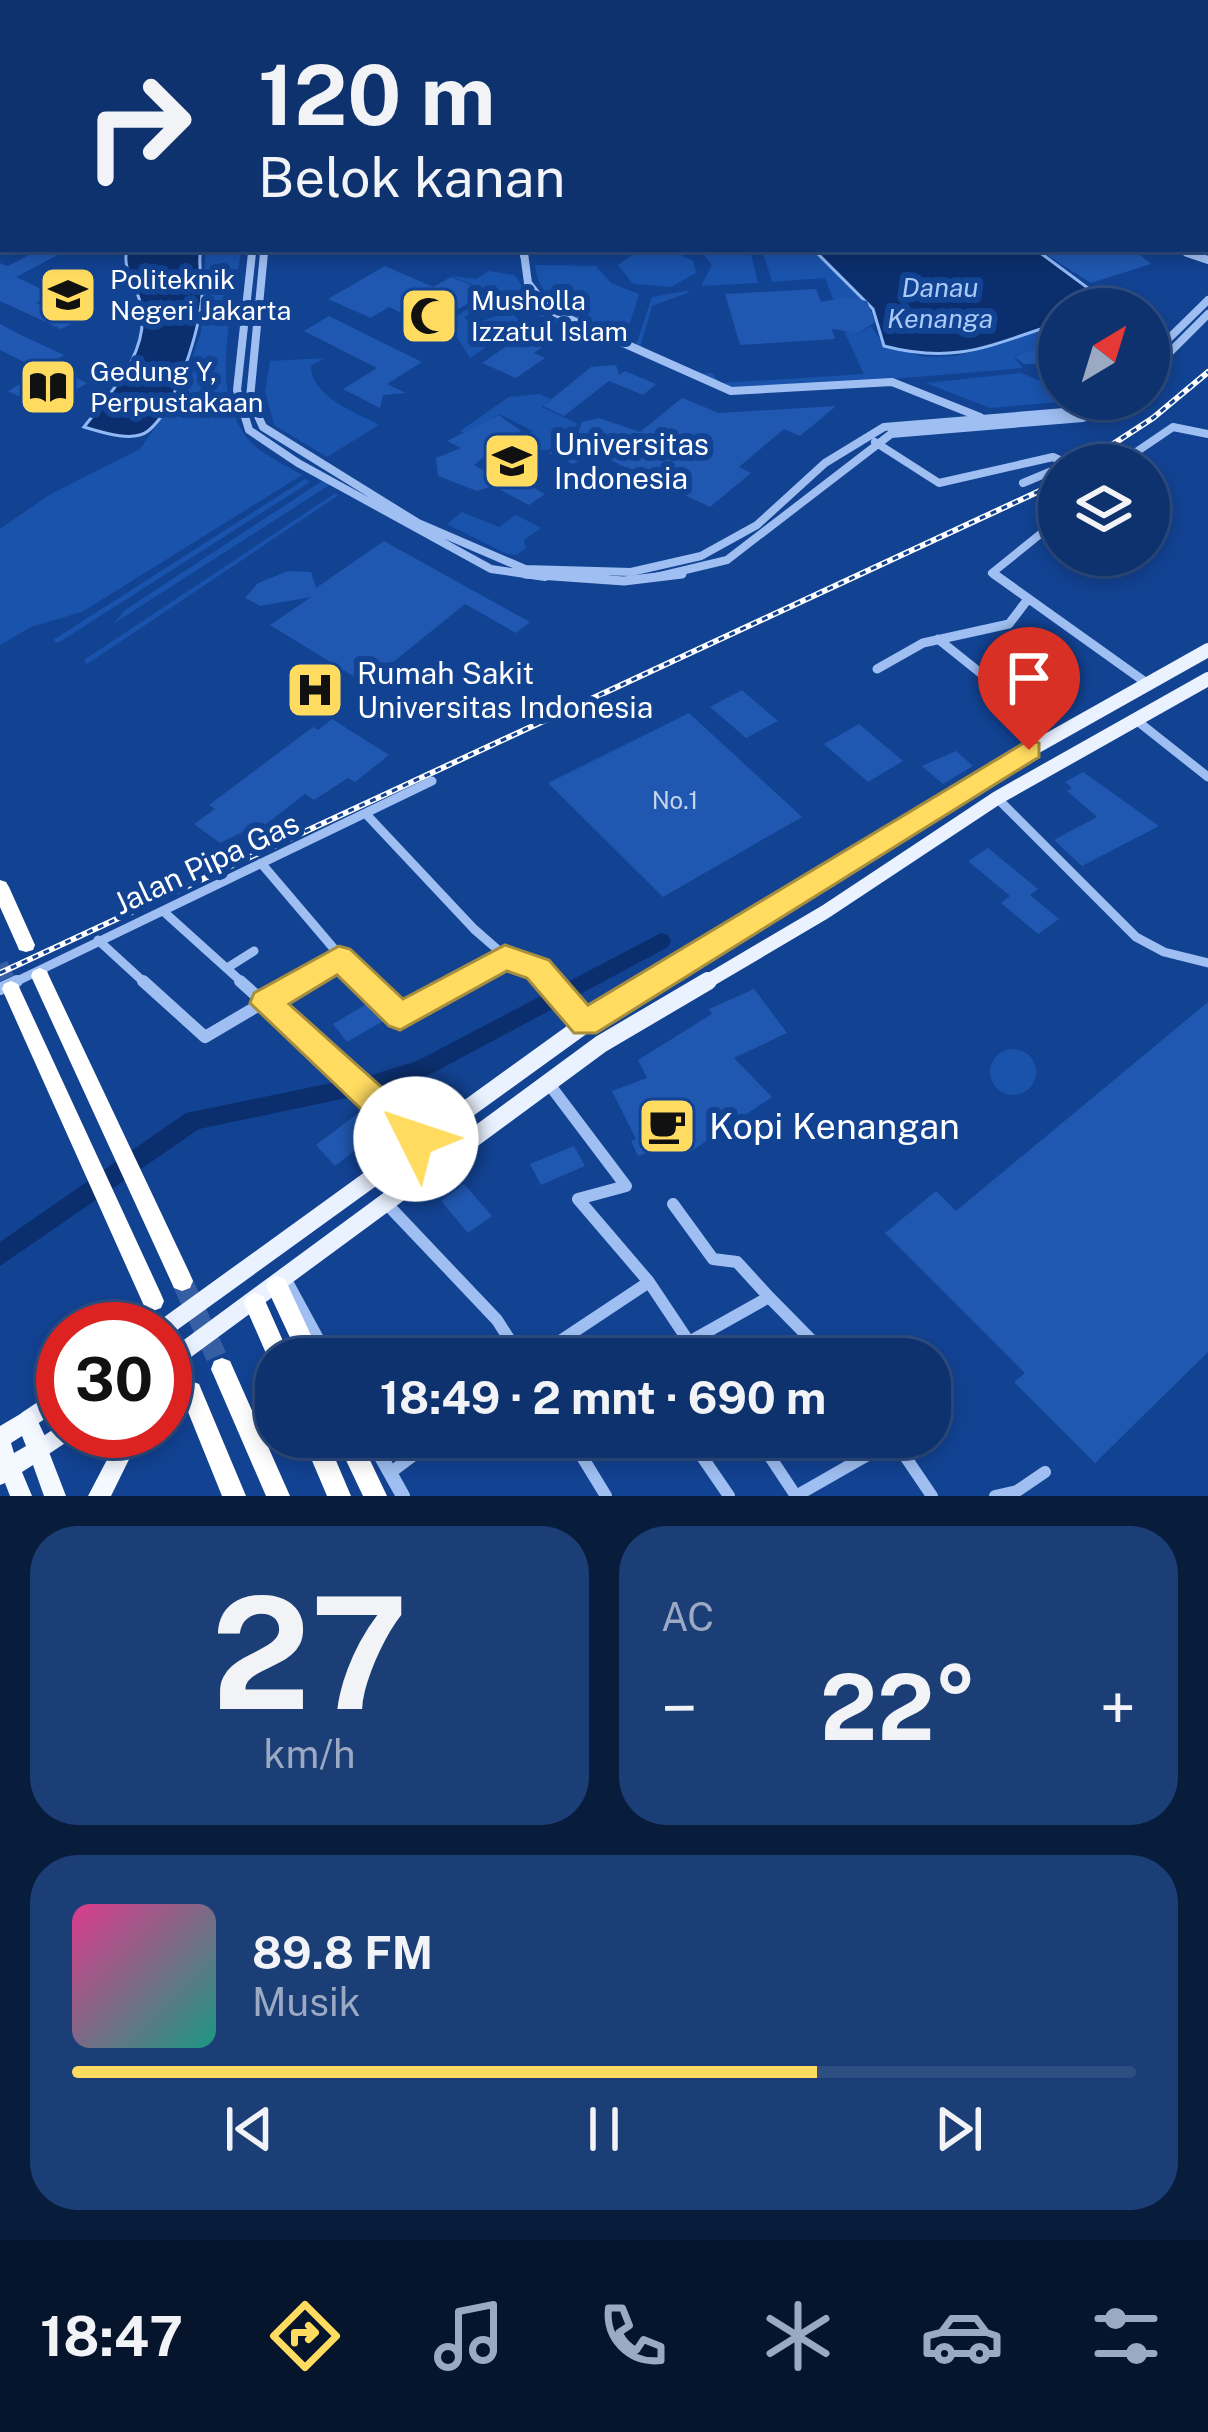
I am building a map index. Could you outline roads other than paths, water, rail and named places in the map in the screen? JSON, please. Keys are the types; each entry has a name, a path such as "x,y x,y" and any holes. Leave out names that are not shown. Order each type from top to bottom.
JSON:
{"highway":[{"path":"0,887 26,945"},
{"path":"40,976 182,1281"},
{"path":"6,989 153,1301"},
{"path":"281,1283 303,1338"},
{"path":"256,1303 271,1338"},
{"path":"222,1369 278,1496"},
{"path":"192,1394 232,1492"},
{"path":"21,1496 5,1471 0,1440 27,1420 36,1440"},
{"path":"5,1471 36,1452"},
{"path":"43,1458 55,1496"},
{"path":"99,1496 119,1458"},
{"path":"323,1458 339,1496"},
{"path":"357,1458 375,1496"}],"main road":[{"path":"192,1308 585,1024 974,781 1208,650"},
{"path":"192,1347 548,1082 683,993 744,962 997,798 1208,679"},
{"path":"667,976 683,993"},
{"path":"27,1420 36,1414"}],"street":[{"path":"252,252 236,390 244,422 265,444 491,568 555,579 623,581 685,574 727,560 870,432 894,423 1038,414"},
{"path":"264,252 250,398 257,418 275,439 360,493"},
{"path":"524,252 525,278 549,310 719,387 767,393 892,382 996,425"},
{"path":"246,306 260,306"},
{"path":"1170,340 1206,308"},
{"path":"1170,349 1206,308"},
{"path":"758,531 874,442 903,431 1058,420"},
{"path":"1148,444 1173,427 1208,434"},
{"path":"874,442 939,483 1038,460"},
{"path":"1023,483 1038,477"},
{"path":"1038,535 991,571 1148,684"},
{"path":"877,669 938,639 1009,624 1028,599"},
{"path":"938,639 1023,707"},
{"path":"1136,719 1208,776"},
{"name":"Jalan Pipa Gas","path":"6,989 98,940 432,781"},
{"path":"997,798 1136,937 1164,952 1208,963"},
{"path":"366,814 505,957 538,969 585,1024"},
{"path":"261,862 339,958 400,1016 505,957"},
{"path":"163,911 419,1142"},
{"path":"98,940 205,1037 339,958"},
{"path":"227,968 254,950"},
{"path":"548,1082 626,1186 578,1199 649,1282 688,1338"},
{"path":"385,1202 497,1319 509,1338"},
{"path":"673,1204 713,1259 737,1262 809,1338"},
{"path":"565,1338 649,1282"},
{"path":"281,1283 315,1338"},
{"path":"702,1338 769,1298"},
{"path":"382,1458 404,1496"},
{"path":"390,1473 410,1458"},
{"path":"583,1458 606,1496"},
{"path":"703,1458 729,1496"},
{"path":"771,1458 796,1496 860,1458"},
{"path":"906,1458 932,1496"},
{"path":"995,1496 1020,1493 1045,1472"}],"water":[{"path":"127,252 201,252 202,288 191,347 168,405 148,431 126,436 84,427 127,370 140,337 140,302"},
{"name":"Danau Kenanga","path":"816,252 1039,252 1088,288 1038,288 1038,330 993,345 932,354 884,346 873,309"}],"waterway":[{"path":"370,1085 423,1068 661,941"},
{"path":"0,1255 194,1120 351,1088"}],"tunnel":[{"path":"0,964 9,984"},
{"path":"7,981 11,989"},
{"path":"182,1281 222,1369"}],"railway":[{"path":"1113,444 1208,372"},
{"path":"0,973 1038,492"}],"place":[{"name":"Politeknik Negeri Jakarta","path":"68,295"},
{"name":"Musholla Izzatul Islam","path":"429,316"},
{"name":"Gedung Y, Perpustakaan","path":"48,387"},
{"name":"Universitas Indonesia","path":"512,461"},
{"name":"Rumah Sakit Universitas Indonesia","path":"315,690"},
{"name":"Kopi Kenangan","path":"667,1126"}]}
